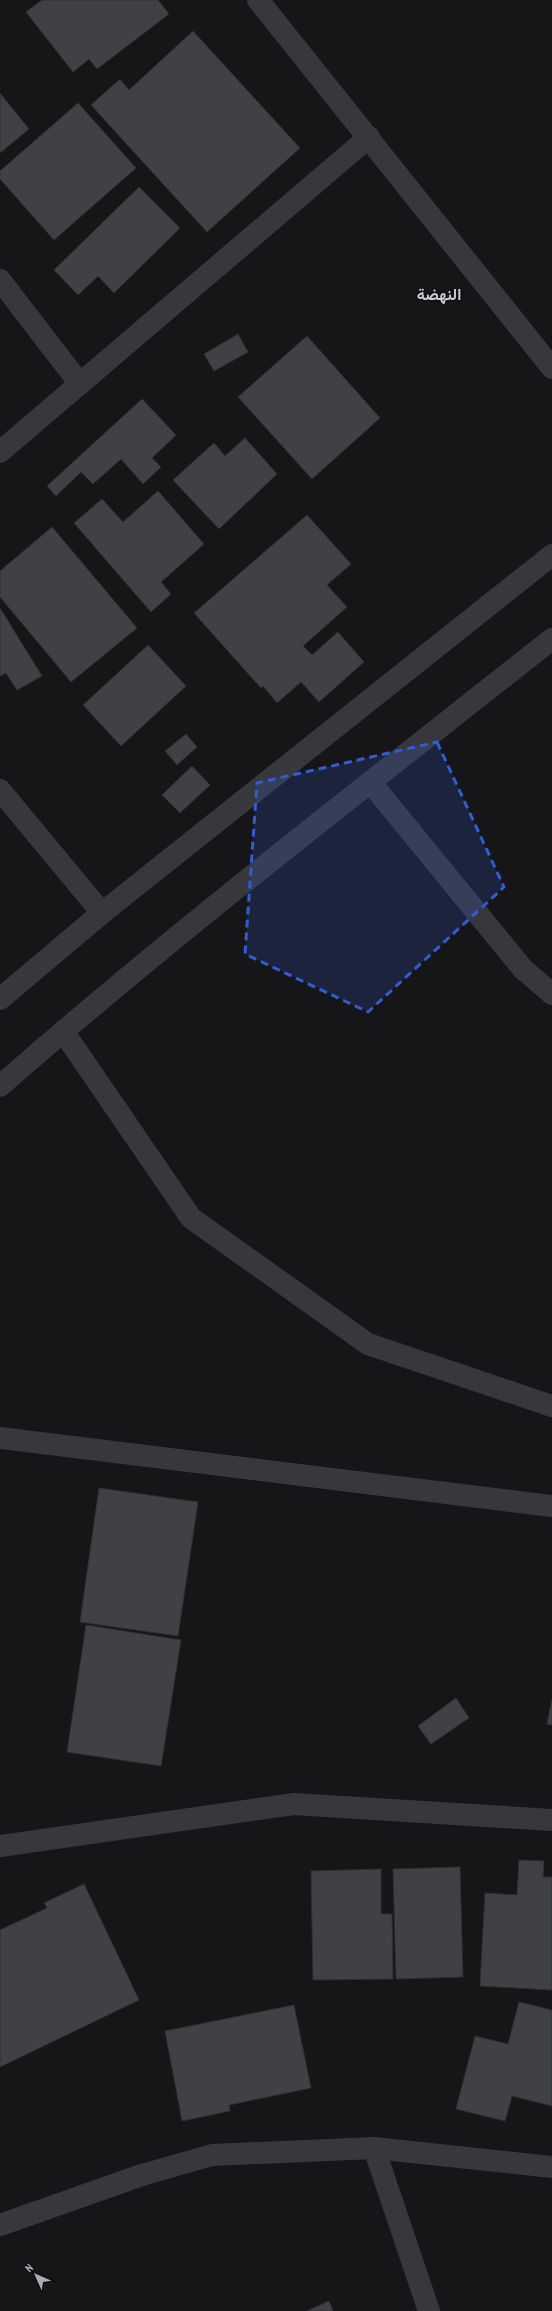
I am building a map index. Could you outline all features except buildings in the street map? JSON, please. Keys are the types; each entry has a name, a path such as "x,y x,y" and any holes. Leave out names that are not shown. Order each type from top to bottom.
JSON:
{"street":[{"path":"258,0 369,137 552,368"},
{"path":"0,452 369,137"},
{"path":"0,280 80,384"},
{"path":"0,999 102,913 552,555"},
{"path":"0,1086 64,1031 552,639"},
{"path":"371,783 523,969 552,994"},
{"path":"0,790 102,913"},
{"path":"64,1031 191,1218 368,1344 552,1406"},
{"path":"0,1438 552,1506"},
{"path":"0,1846 294,1804 552,1820"},
{"path":"374,2148 428,2311"},
{"path":"0,2225 142,2175 212,2155 374,2148 552,2167"}],"highlighted area":[{"path":"437,742 504,887 368,1012 245,954 257,783"}],"district":[{"name":"النهضة","path":"439,294"}]}
